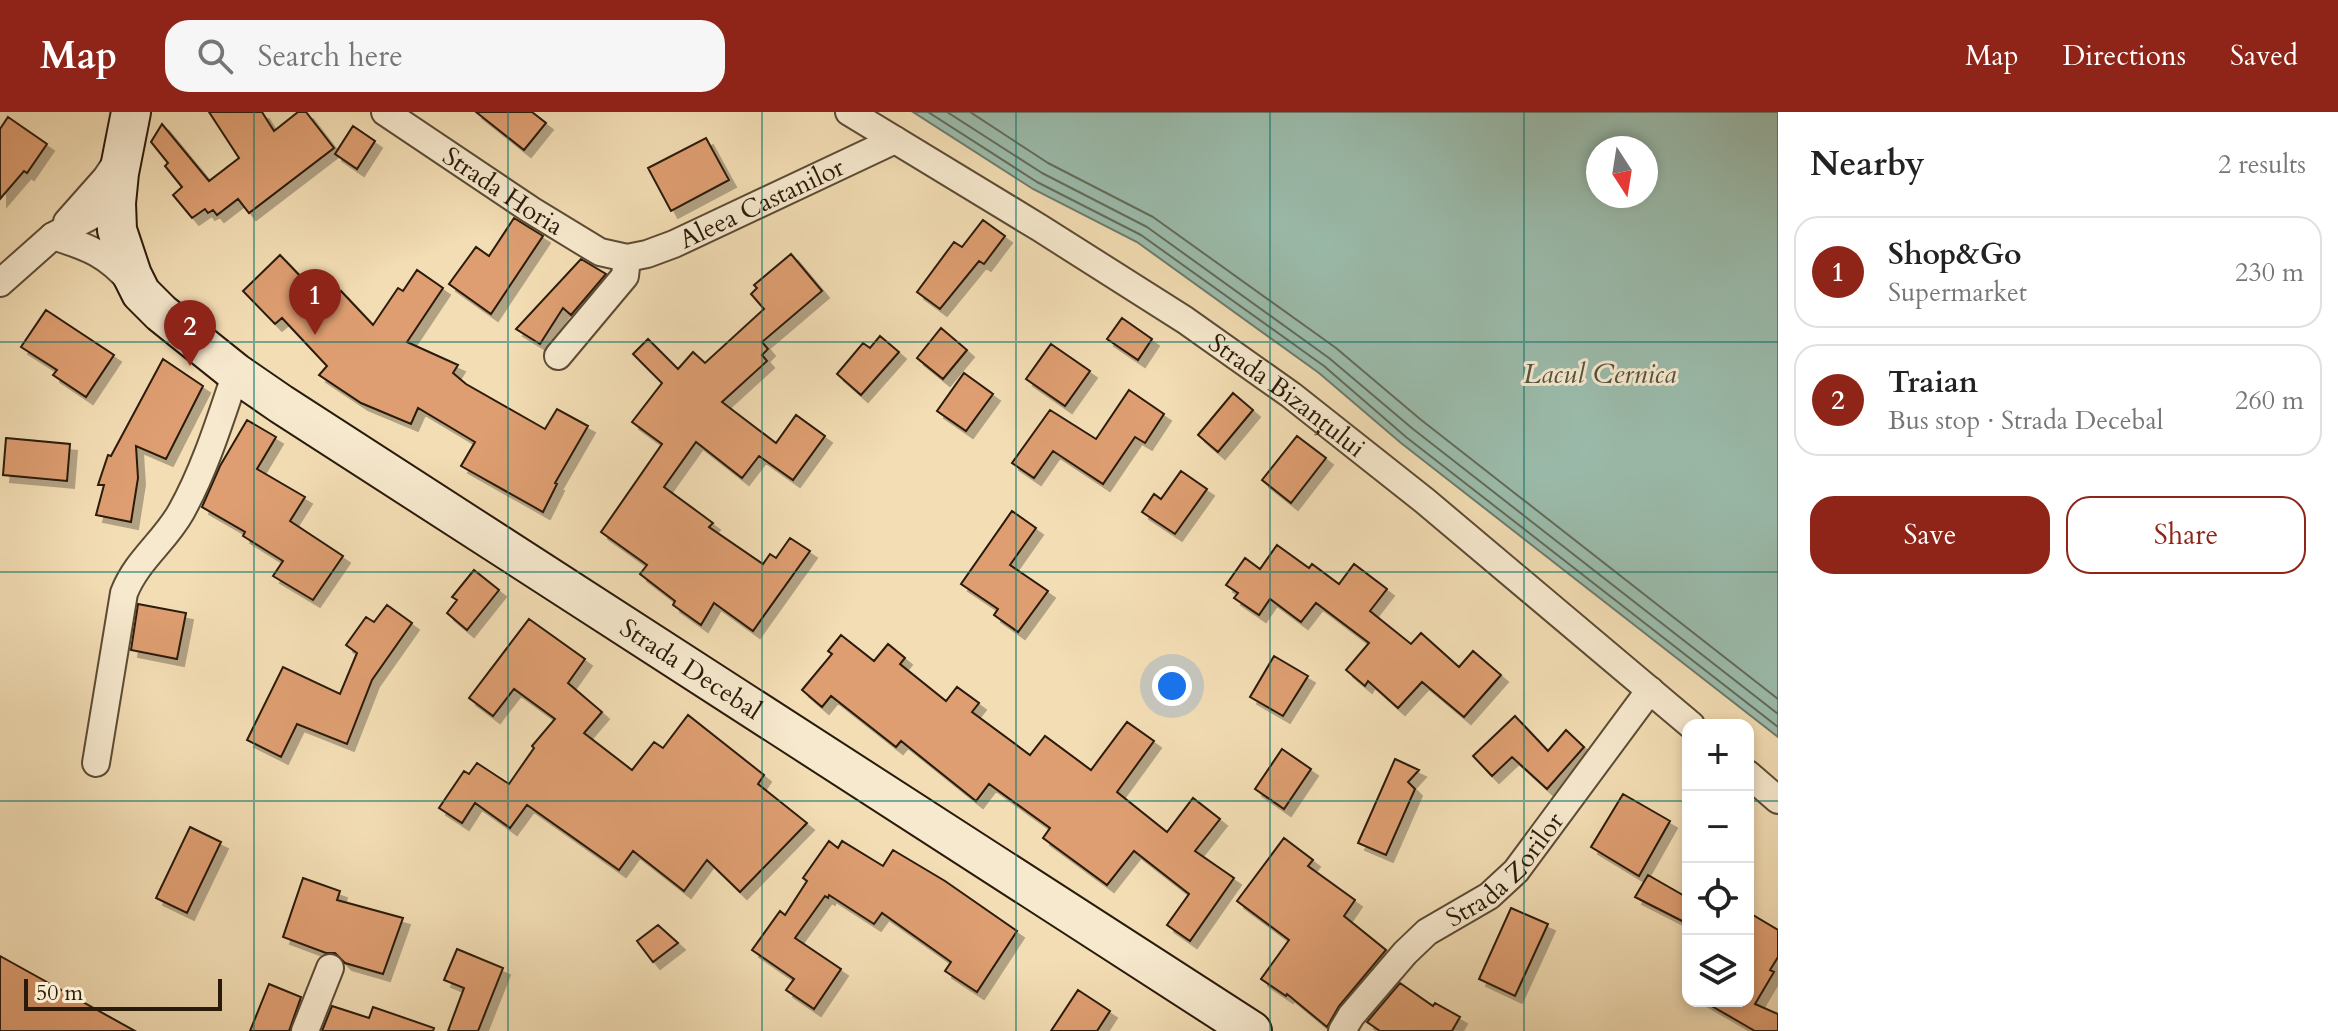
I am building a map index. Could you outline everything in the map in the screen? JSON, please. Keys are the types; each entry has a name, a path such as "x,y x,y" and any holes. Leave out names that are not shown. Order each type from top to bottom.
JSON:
{"main road":[{"name":"Strada Decebal","path":"131,112 116,203 117,230 123,254 141,293 161,313 236,373 1252,1031"}],"street":[{"name":"Strada Horia","path":"385,112 531,210 600,252 627,258"},
{"name":"Strada Bizanțului","path":"849,112 1185,320 1291,395 1425,501 1684,719"},
{"name":"Aleea Castanilor","path":"627,258 674,244 895,140"},
{"path":"0,283 90,198 123,153"},
{"path":"53,236 116,203"},
{"name":"Strada Decebal","path":"53,236 97,251 110,260 141,293"},
{"path":"558,356 625,276 627,258"},
{"path":"96,763 124,593 132,573 180,514 197,479 236,373"},
{"name":"Strada Zorilor","path":"1342,1031 1351,1016 1405,953 1427,932 1489,896 1516,871 1650,690"},
{"path":"1754,779 1778,800"},
{"path":"305,1031 330,968"}],"water":[{"name":"Lacul Cernica","path":"913,112 1778,112 1778,737 1401,443 1319,373 1137,242 1033,189"}],"building":[{"path":"209,112 262,112 274,131 298,112 306,112 334,148 249,213 238,199 217,215 213,210 208,213 205,209 192,218 173,195 182,187 151,142 162,124 209,181 239,158"},
{"path":"476,112 532,112 546,123 524,150"},
{"path":"8,117 47,144 27,173 24,171 0,199 0,129"},
{"path":"353,126 375,141 357,169 335,154"},
{"path":"706,138 729,180 671,211 648,168"},
{"path":"514,218 543,236 491,314 449,284 476,247 489,256"},
{"path":"983,220 1005,236 984,264 979,261 940,309 917,292 954,242 962,247"},
{"path":"791,254 822,291 762,342 768,349 762,355 767,361 722,402 776,443 796,415 825,436 793,480 759,456 742,478 696,442 664,487 713,523 709,527 763,564 770,554 776,558 790,538 810,551 753,631 714,603 701,625 673,605 675,601 640,574 647,565 601,532 662,444 632,422 662,383 633,354 648,339 678,369 693,352 705,363 764,309 751,294 757,288 754,285"},
{"path":"280,255 327,304 341,291 373,325 398,288 403,291 417,270 443,288 407,342 458,365 453,373 466,384 545,429 557,409 588,426 555,483 543,512 461,466 475,442 418,408 411,424 361,403 319,375 327,366 282,318 275,324 243,291"},
{"path":"581,259 606,274 571,315 563,308 540,344 516,329"},
{"path":"46,310 114,355 86,397 53,375 57,370 21,347"},
{"path":"1122,318 1152,339 1138,360 1107,339"},
{"path":"941,328 967,350 943,379 917,358"},
{"path":"880,336 899,352 861,395 837,374 863,343 870,348"},
{"path":"1051,344 1090,371 1065,406 1026,379"},
{"path":"163,359 203,386 166,459 136,446 138,478 131,522 96,515 104,485 98,485 108,455 111,456"},
{"path":"964,373 993,394 966,431 937,411"},
{"path":"1129,390 1164,414 1145,443 1135,437 1103,484 1053,451 1034,478 1012,463 1050,410 1096,439"},
{"path":"1233,393 1253,410 1218,452 1198,435"},
{"path":"247,420 276,437 257,469 305,497 290,521 343,556 313,600 273,576 283,561 243,536 245,532 202,507 220,466"},
{"path":"1297,436 1326,458 1291,503 1262,480"},
{"path":"6,438 70,444 67,481 3,475"},
{"path":"1181,471 1207,489 1175,534 1142,512 1154,494 1161,499"},
{"path":"1012,511 1036,528 1010,565 1048,591 1018,632 994,615 998,609 961,584"},
{"path":"1277,545 1309,568 1312,564 1339,584 1354,564 1387,589 1370,611 1411,644 1421,633 1459,667 1473,651 1501,675 1464,717 1422,682 1398,708 1368,681 1365,686 1346,670 1369,643 1316,603 1301,622 1270,599 1259,615 1234,598 1238,593 1226,585 1245,558 1260,569"},
{"path":"474,570 499,590 467,630 447,613 457,600 452,597"},
{"path":"138,604 186,613 177,659 131,650"},
{"path":"387,605 412,623 372,680 347,744 297,724 281,757 247,740 283,667 340,694 357,653 346,645 366,617 374,622"},
{"path":"529,619 585,659 568,683 602,712 584,733 632,770 654,742 663,748 688,715 764,775 758,784 807,823 740,892 707,860 684,891 633,851 619,870 527,805 510,828 475,803 462,823 439,808 464,771 469,774 477,763 509,784 534,748 532,746 555,719 514,689 493,716 469,698"},
{"path":"841,635 874,661 888,644 905,658 900,664 946,701 957,687 979,703 972,712 1030,755 1045,736 1091,770 1127,722 1154,741 1117,792 1167,832 1193,798 1220,819 1195,851 1234,878 1190,941 1167,925 1189,894 1134,851 1107,885 1043,838 1050,828 989,784 976,801 901,741 896,747 831,696 822,707 802,690 832,654 828,651"},
{"path":"1274,656 1308,676 1283,716 1250,697"},
{"path":"1515,716 1548,751 1566,730 1584,747 1547,789 1512,757 1492,776 1473,756"},
{"path":"1282,749 1311,769 1284,809 1255,789"},
{"path":"1395,759 1419,770 1408,782 1415,789 1386,855 1358,843"},
{"path":"1623,794 1670,821 1639,876 1591,847"},
{"path":"190,827 221,842 187,913 156,898"},
{"path":"1284,838 1313,860 1308,866 1355,900 1344,916 1386,950 1339,1006 1327,1027 1287,994 1261,979 1289,940 1237,901"},
{"path":"829,841 838,848 842,841 883,866 893,850 945,881 1017,931 977,992 945,971 951,962 882,913 874,924 829,895 828,898 825,896 795,938 841,969 814,1009 786,990 794,979 752,950 780,911 785,915 807,881 803,878"},
{"path":"1648,875 1682,895 1682,921 1635,897"},
{"path":"303,878 340,891 337,900 403,918 383,974 345,963 335,953 326,953 283,937"},
{"path":"1511,908 1548,924 1515,996 1479,979"},
{"path":"1754,916 1778,930 1778,957 1770,970 1774,972 1755,1004 1778,1014 1778,1031 1755,1031 1713,1007 1754,1007"},
{"path":"658,925 678,943 653,962 637,941"},
{"path":"457,949 503,968 478,1031 448,1031 464,988 444,980"},
{"path":"0,956 135,1031 0,1031"},
{"path":"1400,983 1433,1006 1435,1003 1460,1017 1452,1031 1380,1031 1367,1022"},
{"path":"269,984 301,997 289,1031 250,1031"},
{"path":"1078,990 1110,1011 1097,1031 1051,1031"},
{"path":"332,1006 369,1018 373,1007 434,1028 433,1031 322,1031"}],"place":[{"name":"Shop&Go","path":"315,335"},
{"name":"Traian","path":"190,366"}]}
